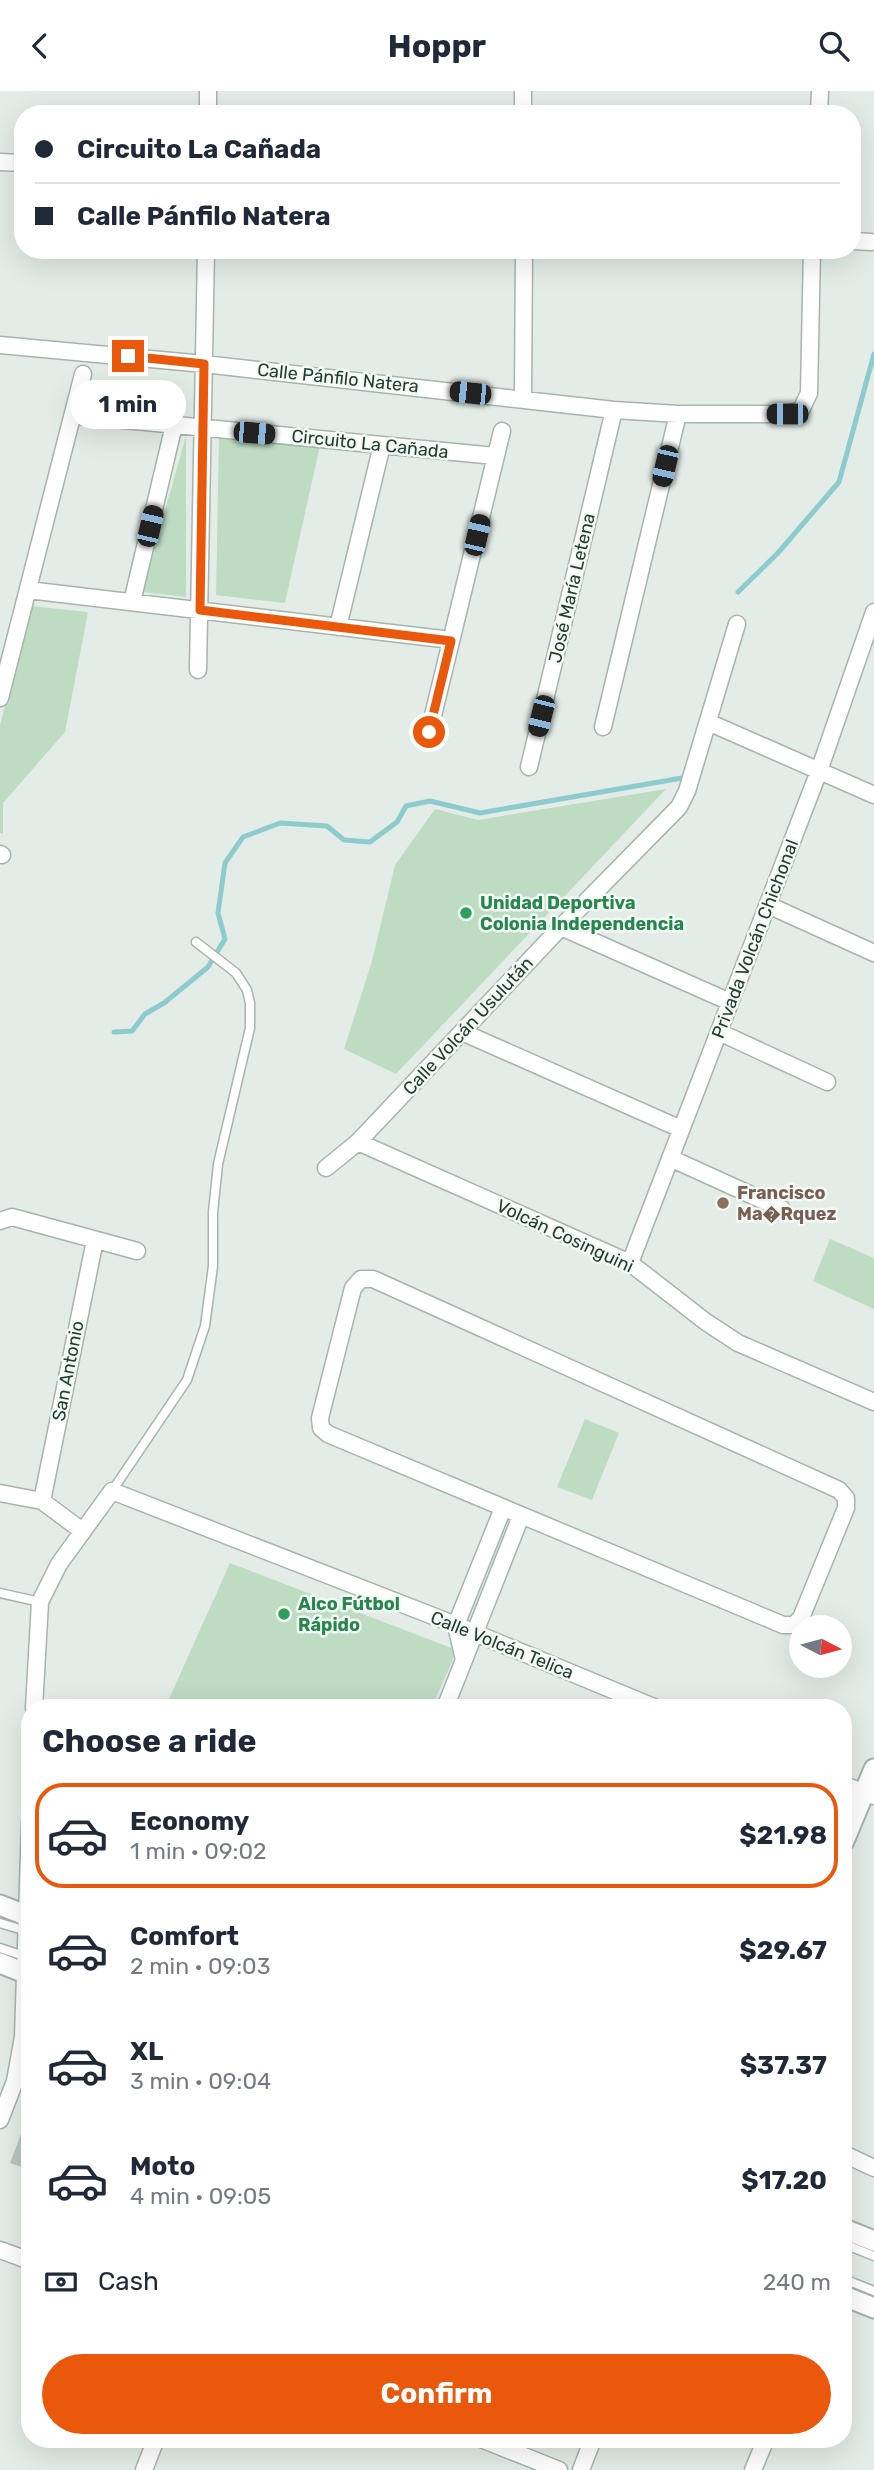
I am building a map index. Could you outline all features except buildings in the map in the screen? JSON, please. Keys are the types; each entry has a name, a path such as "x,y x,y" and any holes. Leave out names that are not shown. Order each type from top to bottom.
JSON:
{"street":[{"path":"861,241 871,242"},
{"path":"198,670 206,259"},
{"path":"523,399 524,259"},
{"name":"Calle Pánfilo Natera","path":"0,345 204,364 614,410 678,414 787,414 800,410 809,393 812,259"},
{"path":"0,698 83,374"},
{"name":"José María Letena","path":"529,767 614,410"},
{"path":"603,727 678,414"},
{"name":"Circuito La Cañada","path":"73,415 495,456"},
{"path":"132,602 174,425"},
{"path":"429,732 502,431"},
{"path":"338,627 382,445"},
{"path":"28,590 451,641"},
{"name":"Privada Volcán Chichonal","path":"630,1263 819,771 874,612"},
{"name":"Calle Volcán Usulután","path":"326,1168 358,1142 678,807 687,791 737,624"},
{"path":"708,722 874,795"},
{"path":"768,905 874,953"},
{"path":"561,927 730,1002"},
{"path":"462,1032 681,1129"},
{"path":"719,1032 827,1081"},
{"name":"Volcán Cosinguini","path":"358,1142 630,1263 706,1322 738,1343 874,1402"},
{"path":"670,1158 782,1209"},
{"path":"0,1221 12,1217 137,1251"},
{"name":"San Antonio","path":"42,1501 94,1240"},
{"path":"361,1279 373,1279 839,1490 846,1498 846,1509 801,1618 793,1625 783,1625 521,1516 328,1434 321,1428 320,1418 353,1288 361,1279"},
{"path":"35,1699 40,1602 59,1564 81,1530 112,1491"},
{"name":"Calle Volcán Telica","path":"112,1491 456,1625 634,1699"},
{"path":"0,1493 42,1501 81,1530"},
{"path":"464,1660 456,1625 502,1508"},
{"path":"449,1699 521,1516"},
{"path":"491,1534 512,1543"},
{"path":"852,1826 869,1795 874,1769"},
{"path":"852,1788 869,1795"},
{"path":"0,1905 21,1919"},
{"path":"0,1963 21,1965"},
{"path":"0,2120 15,2081 21,2048"},
{"path":"852,2158 874,2168"},
{"path":"852,2232 874,2241"},
{"path":"0,2250 21,2258"},
{"path":"852,2299 874,2308"},
{"path":"145,2470 153,2448"},
{"path":"504,2448 559,2470"},
{"path":"581,2470 590,2448"},
{"path":"752,2470 762,2448"}],"lane":[{"path":"112,1491 187,1380 205,1326 213,1266 213,1212 218,1164 250,1028 250,1003 247,990 236,973 196,942"},
{"path":"0,1594 40,1602"},
{"path":"0,1923 21,1924"},
{"path":"0,1948 21,1962"},
{"path":"852,2247 874,2256"},
{"path":"852,2282 874,2291"}],"green space":[{"path":"186,436 186,597 142,592"},
{"path":"219,436 320,446 285,603 216,595"},
{"path":"31,606 88,612 65,732 3,803 3,834 0,833 0,725"},
{"name":"Unidad Deportiva Colonia Independencia","path":"666,789 396,1074 344,1049 372,961 395,865 435,809 478,820"},
{"path":"830,1239 874,1258 874,1309 813,1281"},
{"path":"585,1419 619,1433 592,1500 557,1487"},
{"name":"Alco Fútbol Rápido","path":"230,1563 454,1649 453,1660 435,1699 169,1699"}],"waterway":[{"path":"738,592 777,554 839,482 874,354"},
{"path":"114,1032 132,1031 145,1014 164,1003 208,967 225,939 218,913 225,863 243,837 280,823 327,826 344,840 370,842 397,822 406,806 430,801 480,813 682,778"}],"place":[{"name":"Unidad Deportiva Colonia Independencia","path":"466,913"},
{"name":"Francisco Ma�Rquez","path":"723,1203"},
{"name":"Alco Fútbol Rápido","path":"284,1614"}],"route":[{"path":"128,356 204,364 200,610 451,641 429,732"}]}
